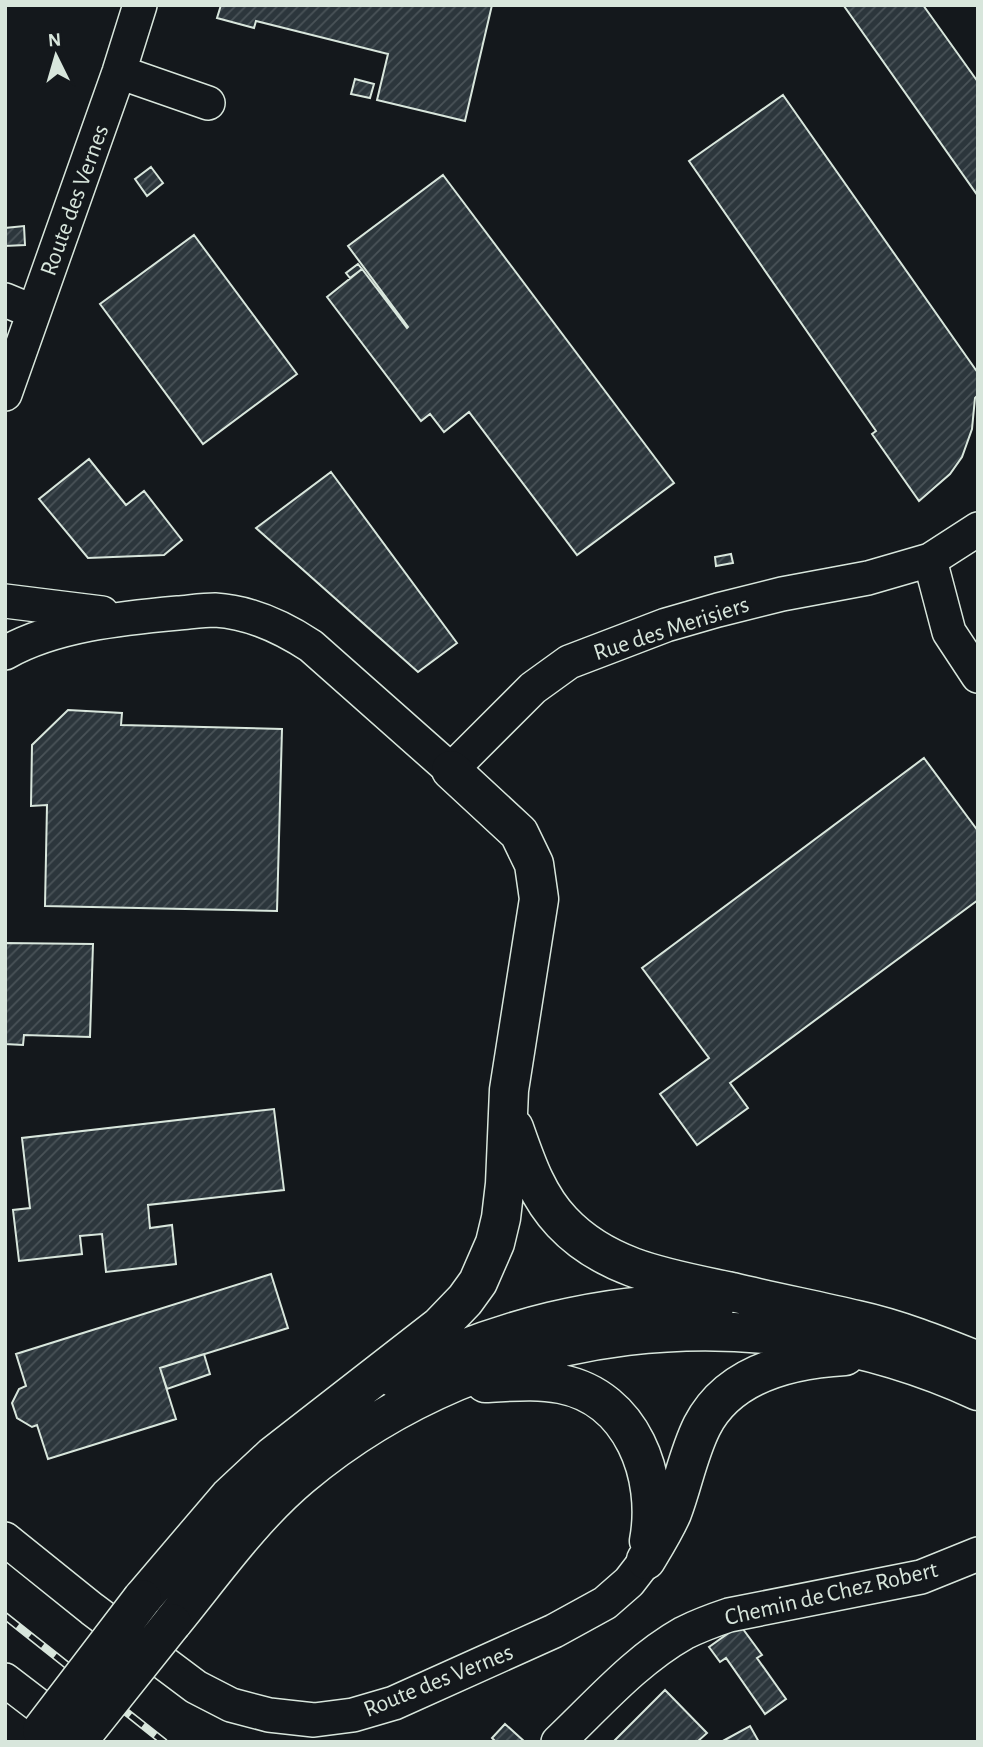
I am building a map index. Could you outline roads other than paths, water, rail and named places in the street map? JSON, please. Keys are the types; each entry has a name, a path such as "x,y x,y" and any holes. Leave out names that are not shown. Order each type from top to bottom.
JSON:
{"highway":[{"path":"50,1738 142,1600 229,1497 273,1456 440,1326 478,1282 491,1253 501,1218 509,1090 539,899 534,864 519,833 451,770"},
{"path":"509,1113 528,1170 544,1199 562,1222 595,1250 635,1269 673,1280 860,1320 917,1337 978,1361"},
{"path":"331,1413 411,1372 475,1346 529,1327 583,1314 644,1306 714,1303 764,1305 860,1320"},
{"path":"50,1738 172,1623 245,1532 299,1478 380,1421 419,1399 528,1356 570,1344 624,1336 670,1332 751,1331 831,1342 885,1356 978,1391"},
{"path":"646,1560 672,1513 702,1427 712,1410 727,1394 767,1370 830,1357 885,1356"},
{"path":"454,1384 562,1384 600,1401 614,1413 635,1438 648,1472 653,1520 646,1560"}],"street":[{"name":"Route des Vernes","path":"5,394 20,306 119,72 139,5"},
{"path":"119,72 208,103"},
{"name":"Rue des Merisiers","path":"451,770 533,688 569,662 666,625 718,610 782,594 868,578 930,560 978,529"},
{"path":"930,560 949,632 978,676"},
{"path":"5,601 47,608 139,616"},
{"path":"5,653 48,634 139,616 215,610 265,621 288,631 311,646 451,770"},
{"name":"Route des Vernes","path":"5,1539 196,1688 231,1705 269,1715 314,1720 353,1715 394,1703 554,1631 605,1603 629,1582 646,1560"},
{"name":"Chemin de Chez Robert","path":"558,1742 624,1679 664,1647 706,1623 729,1615 921,1577 978,1554"},
{"path":"5,1680 85,1742"}],"railway":[{"path":"5,1616 164,1742"}]}
